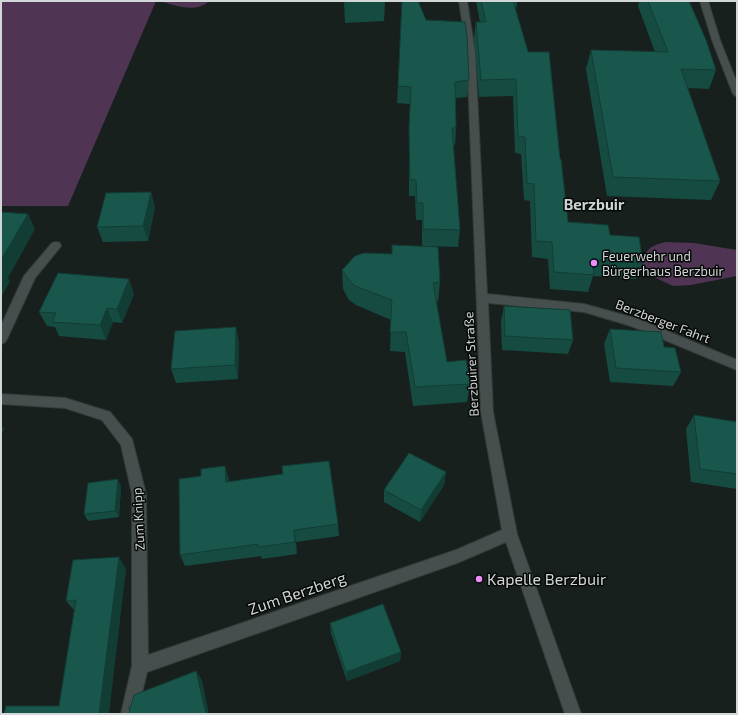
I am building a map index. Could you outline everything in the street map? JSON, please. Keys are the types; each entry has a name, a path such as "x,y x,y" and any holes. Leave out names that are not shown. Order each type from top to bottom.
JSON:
{"street":[{"name":"Berzbuirer Straße","path":"463,1 471,52 487,412 510,534 573,714"},
{"path":"704,1 716,40 737,94"},
{"path":"1,339 30,276 56,246"},
{"name":"Berzberger Fahrt","path":"481,298 584,308 634,322 737,365"},
{"name":"Zum Knipp","path":"1,399 65,403 106,416 127,443 139,494 140,666"},
{"name":"Zum Berzberg","path":"140,666 449,558 510,534"},
{"path":"129,714 140,666"}],"shaded area":[{"path":"1,1 156,1 68,206 1,206"},
{"path":"159,1 209,1 204,5 191,8"},
{"path":"665,242 694,243 737,250 737,276 691,285 673,286 650,275 642,264 643,259 649,249"}],"building":[{"path":"344,1 366,1 344,2"},
{"path":"402,1 418,1 426,20 465,22 469,80 455,82 456,128 452,128 460,230 423,229 423,203 417,203 416,180 410,180 409,129 411,87 398,86"},
{"path":"481,1 513,1 528,52 549,52 568,222 608,225 610,235 639,237 643,263 592,259 594,275 554,272 552,242 536,241 534,184 527,183 525,137 518,136 516,79 481,80 476,22 486,22"},
{"path":"648,1 689,1 706,40 716,70 681,69 720,181 613,177 591,50 668,52"},
{"path":"151,192 143,226 97,227 106,193"},
{"path":"1,212 28,214 1,260"},
{"path":"392,245 438,247 440,282 433,283 447,362 466,360 470,384 415,387 406,332 390,332 392,300 355,286 342,270 355,256 364,253 392,254"},
{"path":"58,273 129,279 117,309 107,308 100,325 52,322 56,313 39,312"},
{"path":"504,306 570,310 573,340 505,336"},
{"path":"236,327 235,365 171,369 175,331"},
{"path":"610,329 661,332 664,347 675,348 681,372 616,368"},
{"path":"694,415 737,422 737,474 700,469"},
{"path":"409,453 446,472 421,510 384,490"},
{"path":"329,461 338,524 294,530 295,542 258,547 258,544 180,555 179,479 201,476 201,469 225,466 226,482 283,474 282,466"},
{"path":"118,479 115,511 84,514 88,483"},
{"path":"119,557 99,714 4,714 6,706 59,706 76,600 66,601 73,560"},
{"path":"383,604 401,652 346,672 330,623"},
{"path":"196,671 206,714 130,714 129,707 131,706 134,695"}],"place":[{"name":"Feuerwehr und Bürgerhaus Berzbuir","path":"594,263"},
{"name":"Kapelle Berzbuir","path":"479,579"}],"district":[{"name":"Berzbuir","path":"594,205"}]}
